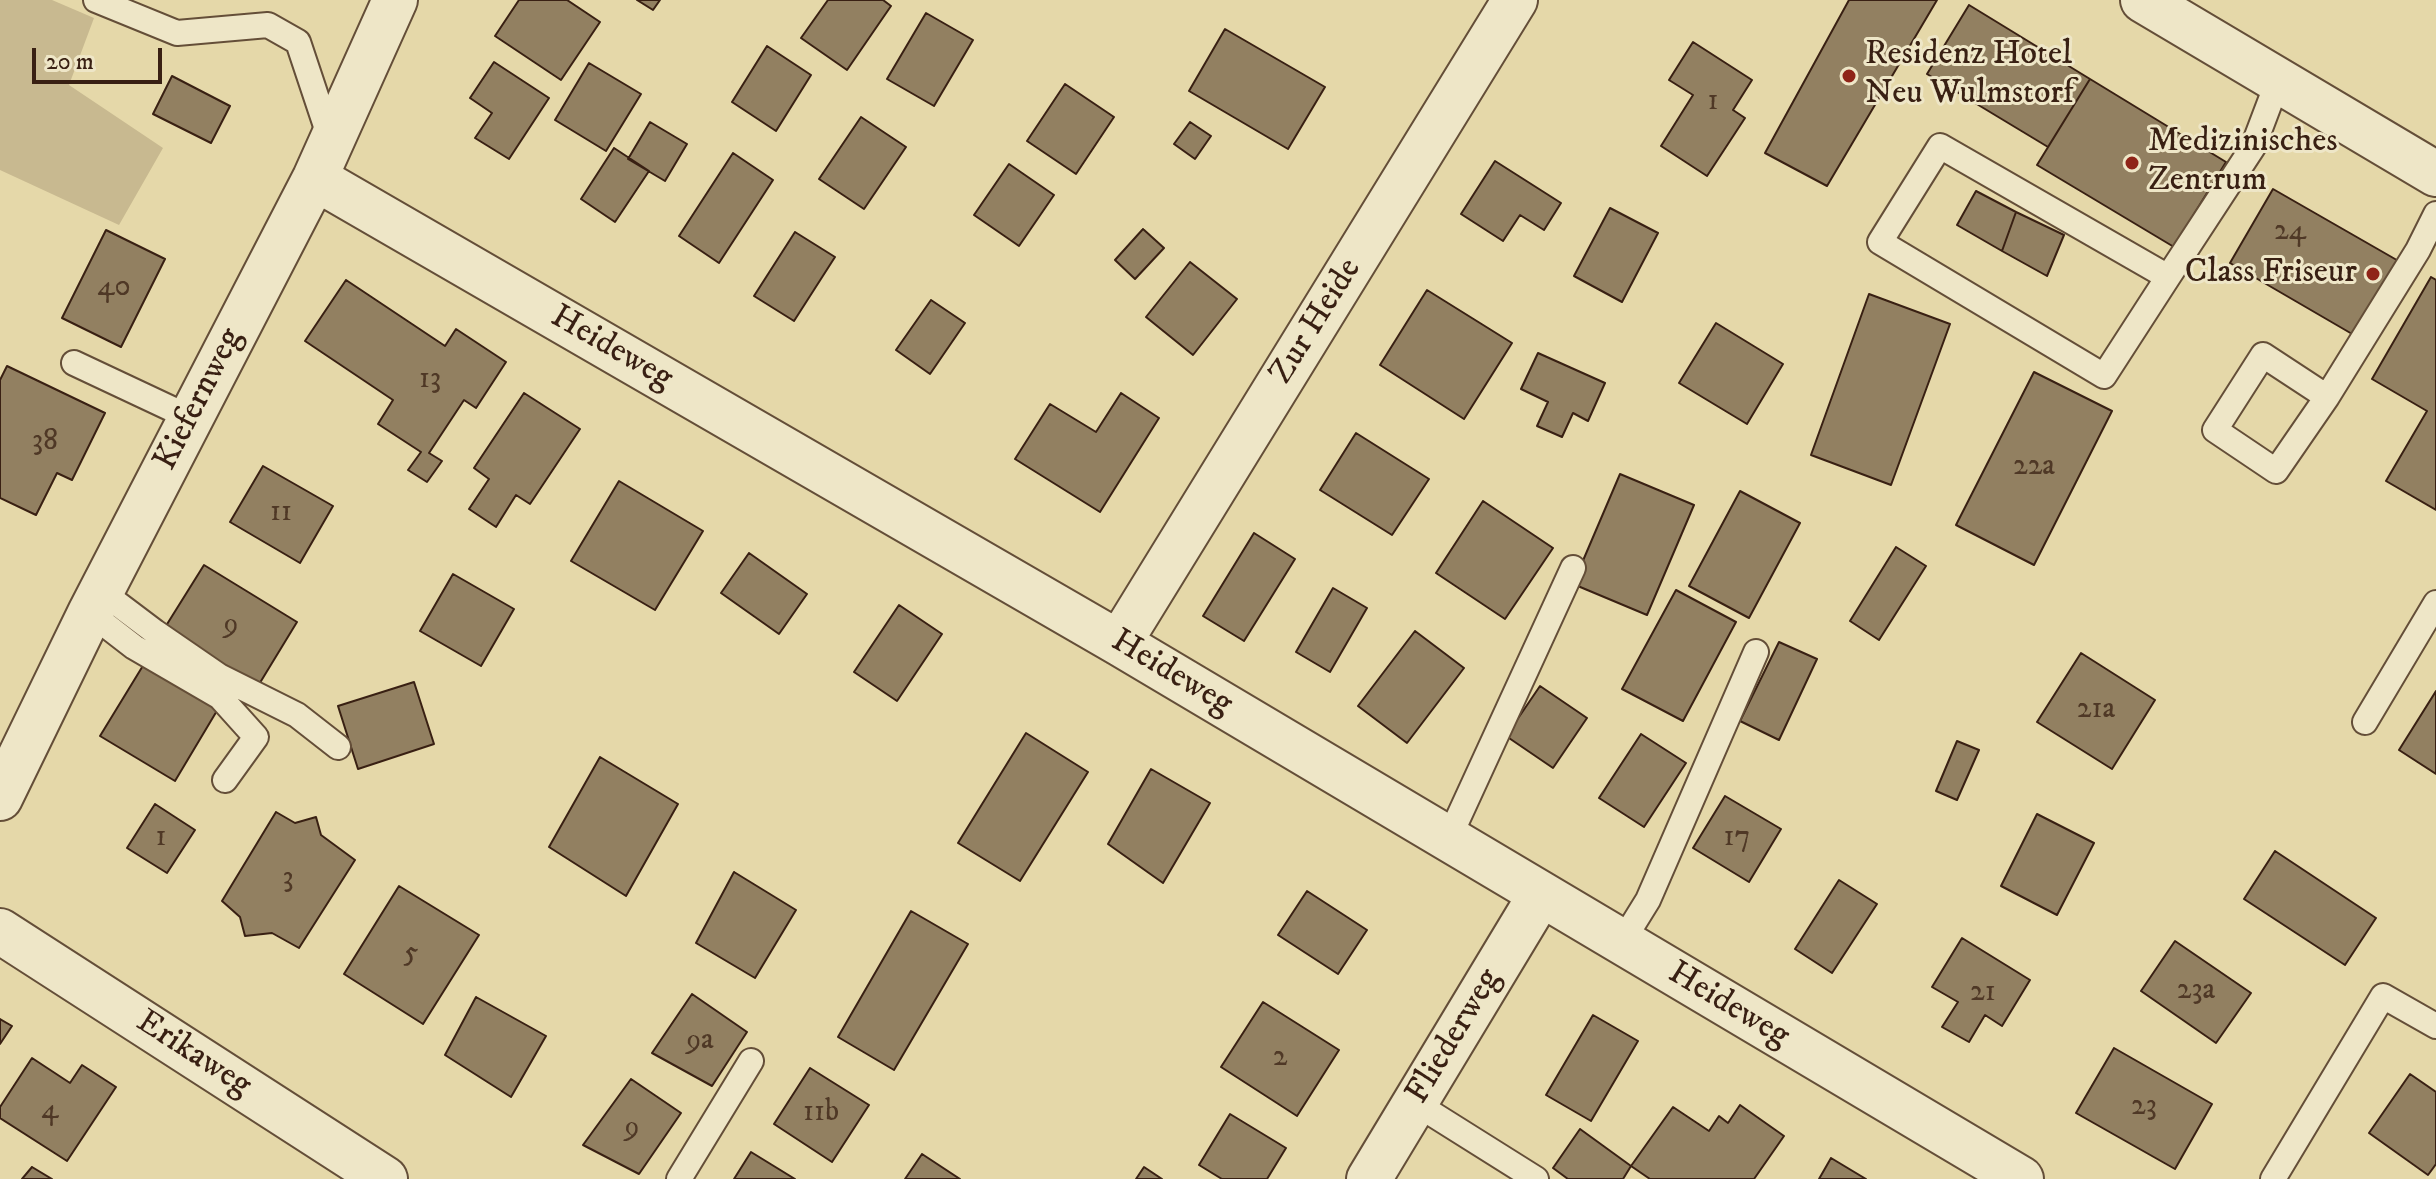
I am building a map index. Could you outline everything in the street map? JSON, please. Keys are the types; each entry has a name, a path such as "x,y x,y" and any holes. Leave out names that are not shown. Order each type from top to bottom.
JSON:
{"street":[{"name":"Kiefernweg","path":"0,798 96,602 323,160 395,0"},
{"name":"Zur Heide","path":"1119,643 1515,0"},
{"path":"2143,0 2436,174"},
{"name":"Heideweg","path":"323,160 1119,643 2021,1179"},
{"name":"Fliederweg","path":"1369,1179 1541,894"},
{"name":"Erikaweg","path":"0,931 385,1179"}],"lane":[{"path":"96,0 177,33 268,25 298,42 323,160"},
{"path":"2168,277 1940,146 1880,242 2104,376 2253,147 2278,81"},
{"path":"2327,397 2263,355 2215,430 2276,471 2327,397 2418,250 2436,214"},
{"path":"74,363 191,418"},
{"path":"1448,840 1573,568"},
{"path":"96,602 155,632 219,676 297,715 338,747"},
{"path":"96,602 134,647 220,697 256,737 225,780"},
{"path":"2365,722 2436,603"},
{"path":"1622,942 1648,900 1756,652"},
{"path":"2273,1179 2383,996 2436,1026"},
{"path":"679,1179 751,1061"},
{"path":"1415,1103 1536,1179"}],"shaded area":[{"path":"0,0 52,0 94,18 69,85 163,148 119,225 0,170"}],"building":[{"path":"519,0 567,0 600,22 561,80 495,36"},
{"path":"637,0 660,0 653,10"},
{"path":"828,0 883,0 891,6 847,70 801,38"},
{"name":"Residenz Hotel Neu Wulmstorf","path":"1849,0 1937,0 1827,186 1765,153"},
{"path":"1969,5 2090,79 2048,147 1927,74"},
{"path":"926,13 973,40 934,106 887,79"},
{"path":"1225,29 1325,87 1288,149 1189,91"},
{"path":"1693,42 1752,80 1733,110 1745,118 1707,176 1661,146 1693,95 1669,80"},
{"path":"767,46 811,75 776,131 732,102"},
{"path":"494,62 549,98 509,159 475,138 492,113 470,98"},
{"path":"589,63 641,94 606,151 555,120"},
{"path":"172,76 230,106 211,143 153,114"},
{"name":"Medizinisches Zentrum","path":"2090,79 2226,162 2174,247 2037,165"},
{"path":"1065,84 1114,117 1076,174 1027,141"},
{"path":"861,117 906,147 864,209 819,179"},
{"path":"650,122 687,144 665,181 628,159"},
{"path":"1190,122 1211,136 1195,159 1174,144"},
{"path":"614,148 649,171 615,222 581,199"},
{"path":"733,153 773,180 719,263 679,236"},
{"path":"1495,161 1561,203 1544,230 1520,215 1503,241 1461,214"},
{"path":"1009,164 1054,195 1019,246 974,215"},
{"path":"2273,189 2402,263 2359,338 2230,263"},
{"path":"1976,191 2016,212 2002,251 1957,225"},
{"path":"1610,208 1658,233 1622,302 1574,276"},
{"path":"2016,212 2064,235 2047,276 2002,251"},
{"path":"1143,229 1164,248 1135,279 1115,260"},
{"path":"106,230 165,259 121,347 62,318"},
{"path":"795,232 835,257 794,321 754,296"},
{"path":"1190,262 1237,299 1193,355 1146,317"},
{"path":"2431,277 2436,280 2436,510 2386,481 2427,411 2372,379"},
{"path":"346,280 445,346 456,329 506,362 476,408 464,400 429,453 442,461 427,482 408,470 421,452 378,424 393,400 305,341"},
{"path":"1427,290 1512,343 1464,419 1380,365"},
{"path":"1869,294 1950,324 1891,485 1811,455"},
{"path":"931,300 965,323 930,374 896,350"},
{"path":"1716,323 1783,364 1747,424 1679,383"},
{"path":"1538,353 1605,383 1588,421 1573,413 1562,437 1537,426 1548,402 1521,389"},
{"path":"7,366 105,413 72,480 57,473 36,515 0,498 0,380"},
{"path":"2034,372 2112,411 2034,565 1956,525"},
{"path":"524,393 580,429 530,504 516,495 496,527 469,509 489,479 474,468"},
{"path":"1121,393 1159,418 1100,512 1015,459 1050,404 1096,432"},
{"path":"1356,433 1429,479 1392,535 1320,490"},
{"path":"263,466 333,506 300,563 230,522"},
{"path":"1620,474 1694,505 1647,615 1573,584"},
{"path":"619,481 703,531 655,610 571,561"},
{"path":"1740,491 1800,523 1749,618 1689,586"},
{"path":"1483,501 1553,548 1505,619 1436,573"},
{"path":"1254,533 1295,559 1244,641 1203,616"},
{"path":"1896,547 1926,566 1879,640 1850,621"},
{"path":"749,553 807,594 779,634 721,593"},
{"path":"204,565 297,622 258,686 164,629"},
{"path":"453,574 514,609 481,666 420,631"},
{"path":"1333,588 1367,608 1330,672 1296,652"},
{"path":"1676,590 1736,622 1683,721 1622,689"},
{"path":"899,605 942,634 897,701 854,672"},
{"path":"1415,631 1464,668 1407,743 1358,706"},
{"path":"1779,642 1817,659 1779,740 1740,721"},
{"path":"2081,653 2155,700 2112,769 2037,722"},
{"path":"144,664 218,709 175,781 100,736"},
{"path":"414,682 434,744 358,769 338,706"},
{"path":"1540,686 1587,718 1553,768 1506,736"},
{"path":"2436,691 2436,774 2399,750"},
{"path":"1026,733 1088,772 1020,881 958,843"},
{"path":"1641,734 1686,763 1644,827 1599,798"},
{"path":"1957,741 1979,750 1957,800 1936,791"},
{"path":"600,757 678,804 626,896 549,847"},
{"path":"1151,769 1210,803 1163,883 1108,844"},
{"path":"1725,796 1781,829 1749,882 1693,848"},
{"path":"155,804 195,830 167,873 127,848"},
{"path":"276,812 295,823 316,817 321,835 355,860 299,948 272,933 245,936 240,917 222,901"},
{"path":"2037,814 2094,843 2057,915 2001,886"},
{"path":"2275,851 2376,918 2345,965 2244,899"},
{"path":"734,872 796,910 755,978 696,943"},
{"path":"1839,880 1877,904 1832,973 1795,949"},
{"path":"399,886 479,935 423,1024 344,974"},
{"path":"1307,891 1367,930 1338,974 1278,935"},
{"path":"911,911 968,944 894,1070 838,1037"},
{"path":"1962,938 2030,980 2002,1026 1985,1015 1969,1042 1942,1027 1958,1002 1932,987"},
{"path":"2175,941 2251,993 2216,1043 2141,991"},
{"path":"692,994 747,1032 712,1086 652,1053"},
{"path":"476,997 546,1036 511,1097 445,1055"},
{"path":"1263,1002 1339,1050 1297,1116 1221,1067"},
{"path":"1593,1015 1638,1041 1591,1121 1546,1095"},
{"path":"0,1019 12,1026 0,1044"},
{"path":"2114,1048 2212,1104 2175,1169 2076,1113"},
{"path":"32,1058 70,1083 82,1065 116,1087 67,1161 0,1118 0,1107"},
{"path":"810,1068 869,1105 832,1162 774,1124"},
{"path":"2410,1074 2436,1092 2436,1164 2428,1175 2369,1133"},
{"path":"631,1079 681,1113 639,1174 583,1145"},
{"path":"1740,1105 1784,1136 1754,1179 1650,1179 1631,1166 1673,1107 1709,1131 1719,1116 1728,1123"},
{"path":"1230,1114 1286,1148 1267,1179 1222,1179 1199,1165"},
{"path":"1580,1129 1631,1166 1623,1179 1568,1179 1553,1168"},
{"path":"751,1152 795,1179 734,1179"},
{"path":"922,1154 960,1179 905,1179"},
{"path":"1831,1158 1866,1179 1819,1179"},
{"path":"32,1167 52,1179 22,1179"},
{"path":"1144,1167 1162,1179 1136,1179"}],"place":[{"name":"Residenz Hotel Neu Wulmstorf","path":"1849,76"},
{"name":"Medizinisches Zentrum","path":"2132,163"},
{"name":"Class Friseur","path":"2373,274"}]}
